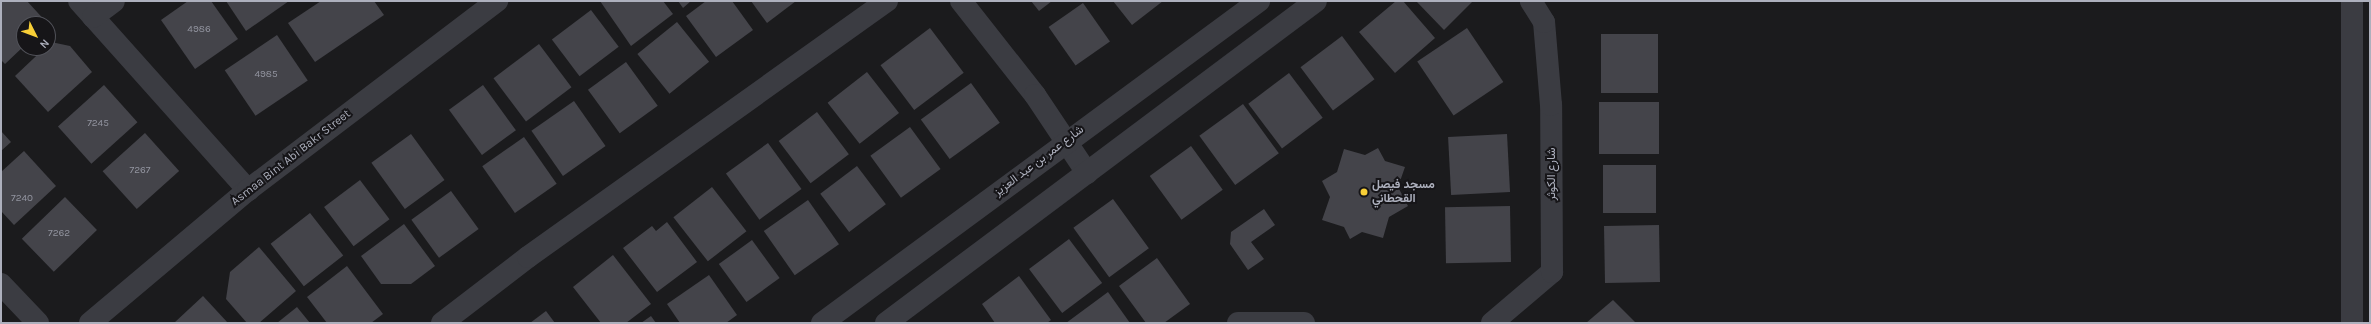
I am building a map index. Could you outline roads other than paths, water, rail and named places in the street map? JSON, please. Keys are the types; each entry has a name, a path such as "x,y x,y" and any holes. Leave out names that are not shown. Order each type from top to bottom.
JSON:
{"street":[{"path":"79,1 248,190"},
{"path":"94,17 114,1"},
{"name":"Asmaa Bint Abi Bakr Street","path":"90,323 248,190 497,1"},
{"path":"442,323 528,257 887,1"},
{"path":"961,1 1012,64 1087,173"},
{"name":"شارع عمر بن عبد العزيز","path":"822,323 1065,141 1259,1"},
{"path":"886,323 1316,1"},
{"name":"شارع الكوثر","path":"1492,323 1552,272 1551,105 1544,22 1532,1"},
{"path":"2352,1 2361,287 2352,323"},
{"path":"1,284 38,323"},
{"path":"1238,323 1304,323"}],"place":[{"name":"مسجد فيصل القحطاني","path":"1364,192"}]}
